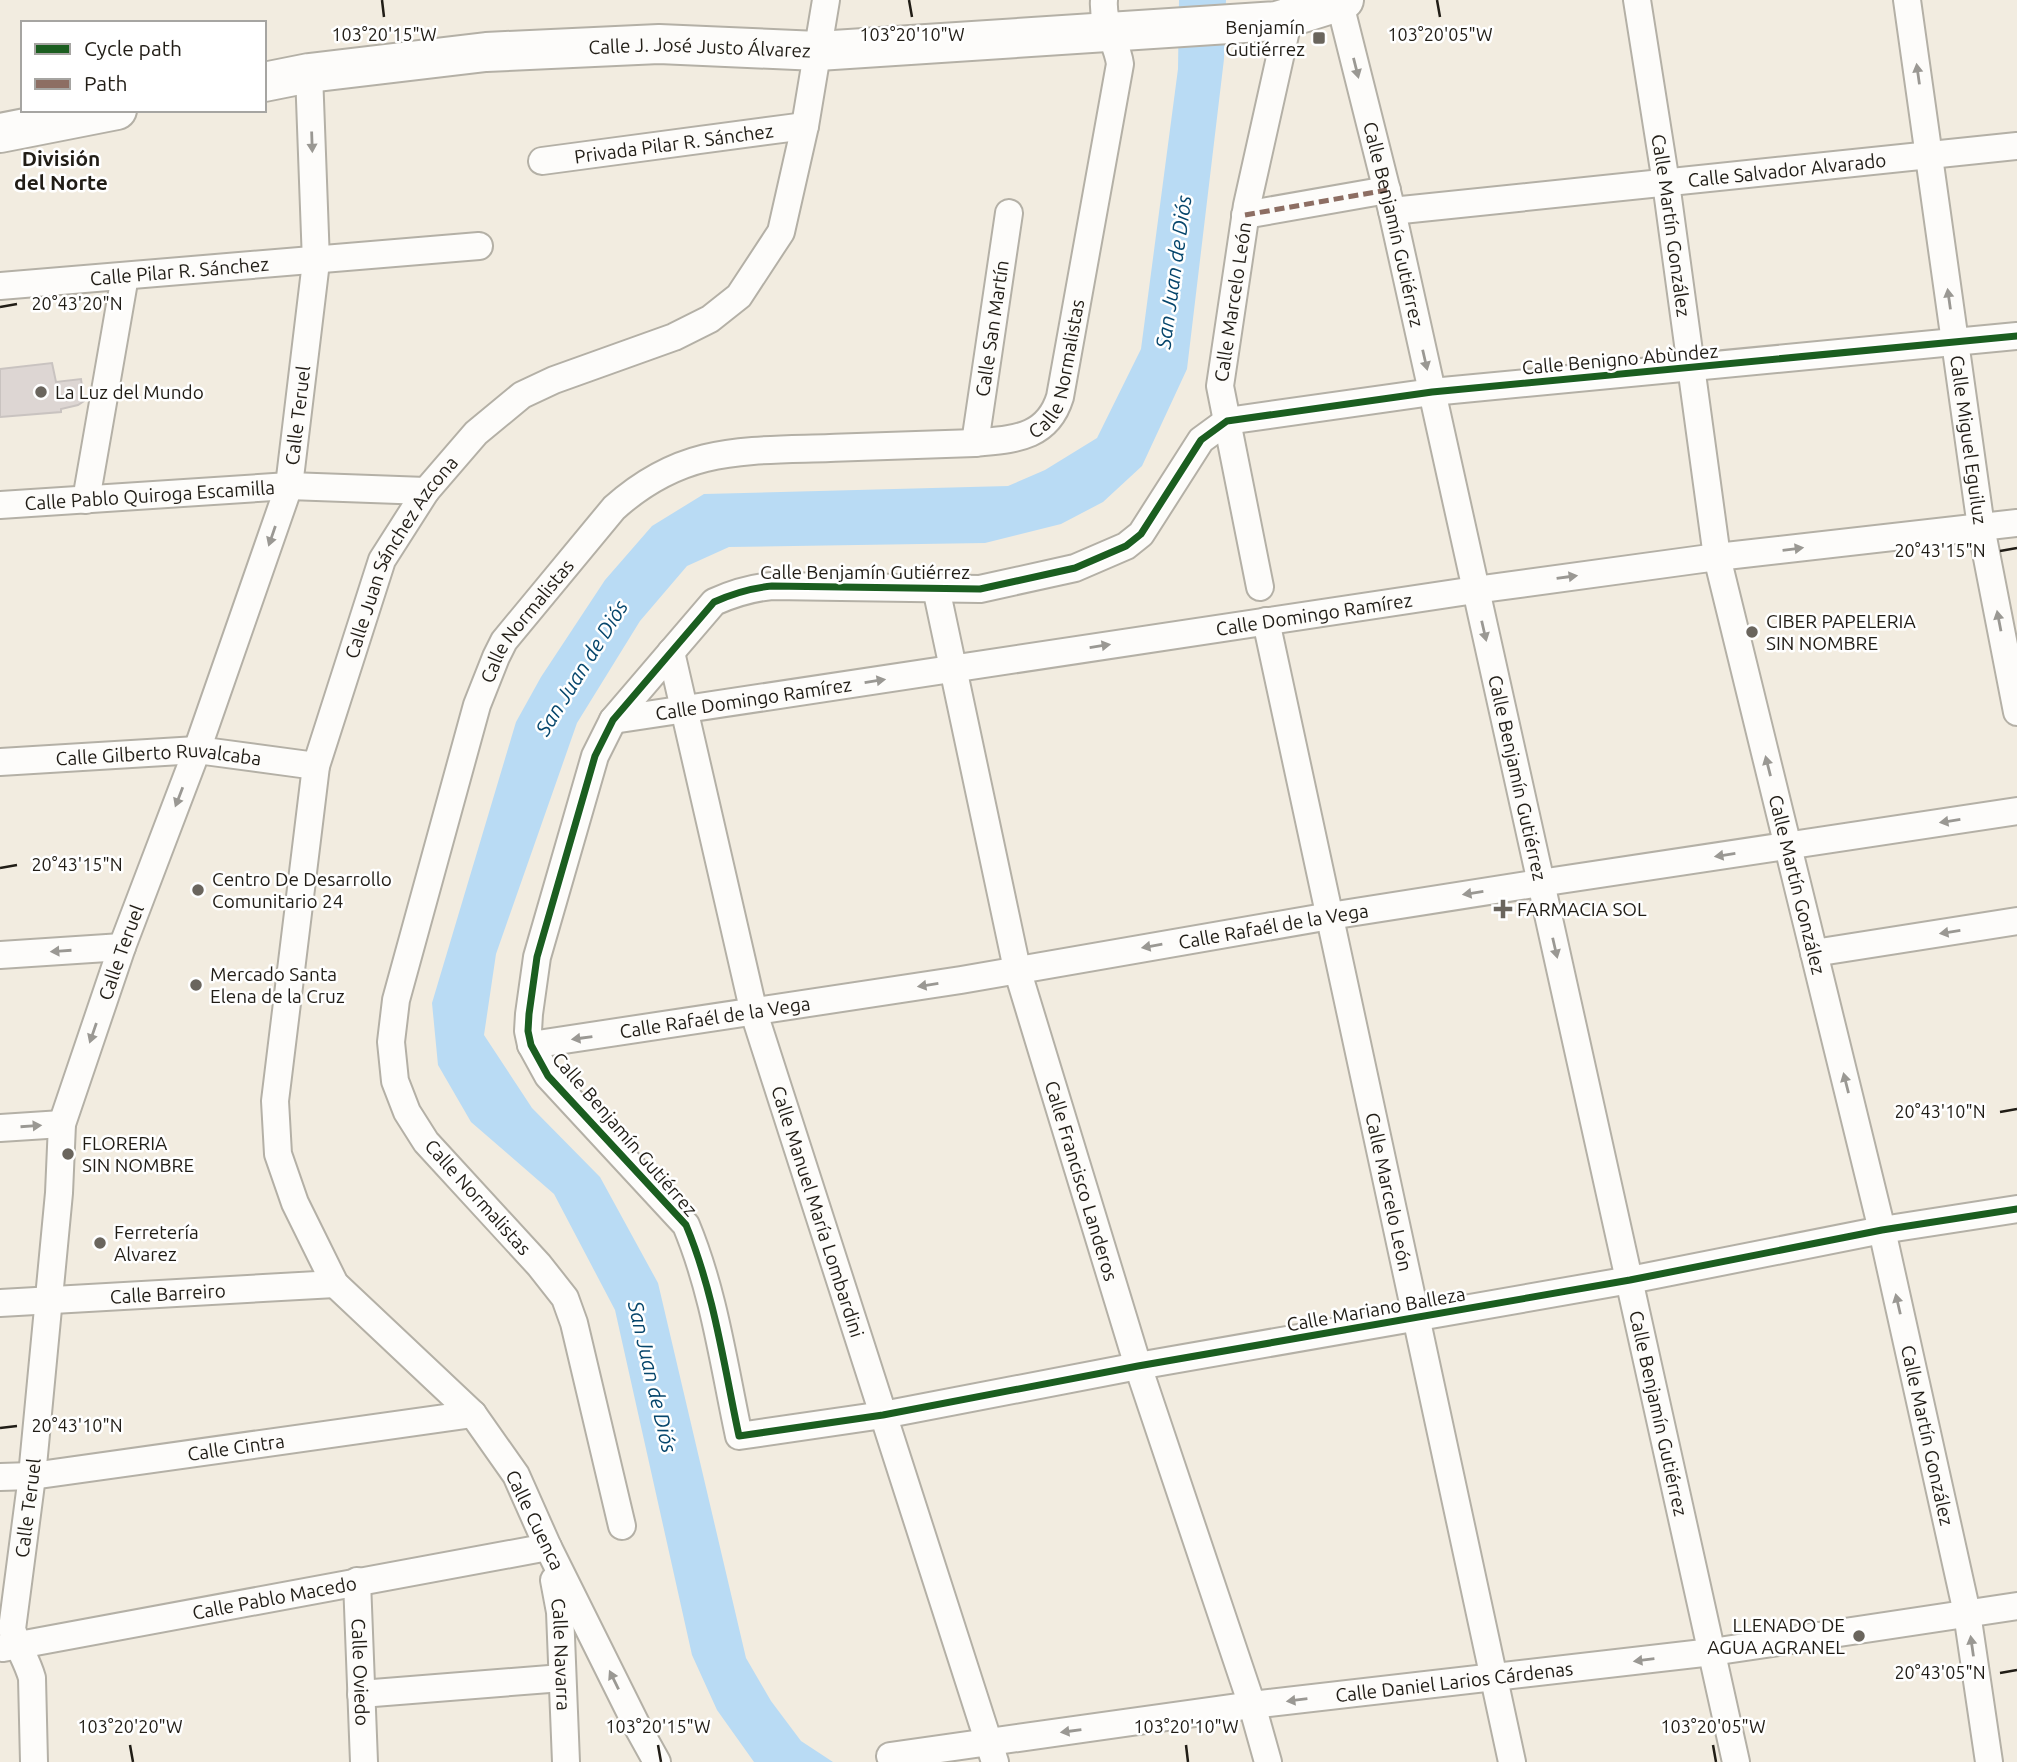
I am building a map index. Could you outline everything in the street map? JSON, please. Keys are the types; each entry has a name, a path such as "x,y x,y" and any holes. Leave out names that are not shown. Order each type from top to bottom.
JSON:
{"street":[{"name":"Calle Juan Sánchez Azcona","path":"335,1284 295,1203 278,1154 275,1101 316,766 382,560 426,491 476,433 522,395 554,380 674,337 710,319 739,296 781,232 805,126 826,0"},
{"name":"Calle J. José Justo Álvarez","path":"266,82 309,73 486,52 659,44 818,51 1115,20 1283,19 1341,0"},
{"name":"Calle Benjamín Gutiérrez","path":"1341,0 1389,200 1736,1762"},
{"name":"Calle Martín González","path":"1637,0 1666,183 1717,557 1882,1230 1967,1613 1989,1762"},
{"name":"Calle Miguel Eguiluz","path":"1907,0 1982,527 2017,712"},
{"name":"Calle Marcelo León","path":"1260,587 1220,386 1245,215 1283,19"},
{"name":"Calle Normalistas","path":"622,1526 574,1323 565,1298 539,1265 426,1142 407,1112 395,1080 391,1042 396,1000 477,705 504,641 614,508 635,488 663,471 718,454 749,451 975,443 1026,435 1043,425 1055,413 1119,64 1115,20"},
{"name":"Calle Teruel","path":"34,1762 32,1678 28,1665 8,1647 32,1476 59,1193 62,1124 122,947 197,750 289,486 316,262 309,73"},
{"path":"0,133 107,112"},
{"name":"Privada Pilar R. Sánchez","path":"542,161 805,126"},
{"name":"Calle Salvador Alvarado","path":"1245,215 1389,200 1666,183 2017,146"},
{"name":"Calle San Martín","path":"975,443 1009,213"},
{"path":"316,262 479,246"},
{"name":"Calle Pilar R. Sánchez","path":"0,286 316,262"},
{"path":"86,500 125,276"},
{"name":"Calle Benigno Abùndez","path":"1227,421 1432,392 2017,336"},
{"name":"Calle Benjamín Gutiérrez","path":"739,1436 698,1253 686,1226 548,1076 531,1045 528,1031 537,957 595,756 614,720 714,602 750,588 772,586 980,589 1075,568 1125,546 1142,534 1201,440 1227,421"},
{"name":"Calle Pablo Quiroga Escamilla","path":"0,505 289,486 426,491"},
{"name":"Calle Domingo Ramírez","path":"614,720 1475,590 1717,557 2017,523"},
{"name":"Calle Francisco Landeros","path":"936,588 1017,969 1138,1366 1252,1705 1268,1762"},
{"name":"Calle Marcelo León","path":"1266,621 1511,1762"},
{"name":"Calle Manuel María Lombardini","path":"671,652 754,1013 991,1752"},
{"name":"Calle Gilberto Ruvalcaba","path":"0,762 197,750 316,766"},
{"name":"Calle Rafaél de la Vega","path":"531,1045 754,1013 1330,916 2017,811"},
{"path":"1814,953 2017,921"},
{"path":"0,955 122,947"},
{"path":"0,1128 62,1124"},
{"name":"Calle Mariano Balleza","path":"739,1436 883,1415 1138,1366 1630,1280 1882,1230 2017,1209"},
{"name":"Calle Barreiro","path":"0,1303 335,1284"},
{"name":"Calle Cuenca","path":"335,1284 473,1414 516,1475 548,1547 657,1762"},
{"name":"Calle Cintra","path":"0,1477 32,1476 473,1414"},
{"name":"Calle Pablo Macedo","path":"8,1647 548,1547"},
{"name":"Calle Navarra","path":"548,1547 560,1612 566,1762"},
{"name":"Calle Oviedo","path":"357,1581 364,1762"},
{"name":"Calle Daniel Larios Cárdenas","path":"890,1756 991,1752 1252,1705 1712,1652 2017,1606"},
{"path":"361,1694 562,1678"}],"water":[{"name":"San Juan de Diós","path":"1179,0 1226,0 1224,59 1187,369 1142,466 1103,502 1061,524 985,543 729,547 687,566 640,621 577,723 496,954 484,1035 532,1108 600,1177 658,1283 746,1658 771,1701 801,1741 833,1762 754,1762 717,1710 692,1655 615,1310 554,1194 471,1122 438,1065 432,1003 516,722 541,677 605,580 652,526 704,494 1008,486 1045,470 1097,438 1141,349 1178,69"}],"building":[{"name":"La Luz del Mundo","path":"52,363 56,382 81,379 84,401 61,409 61,412 0,417 0,369"}],"marked path":[{"path":"1245,215 1387,190"}],"cycle path":[{"path":"2017,336 1432,392 1227,421 1201,440 1141,534 1126,546 1075,568 980,589 772,586 743,591 714,602 613,720 595,756 537,957 528,1031 531,1045 548,1076 686,1225 711,1303 739,1436 883,1415 1138,1366 1630,1280 1882,1230 2017,1209"}],"place":[{"name":"Benjamín Gutiérrez","path":"1319,38"},
{"name":"La Luz del Mundo","path":"41,392"},
{"name":"CIBER PAPELERIA SIN NOMBRE","path":"1752,632"},
{"name":"Centro De Desarrollo Comunitario 24","path":"198,890"},
{"name":"FARMACIA SOL","path":"1503,909"},
{"name":"Mercado Santa Elena de la Cruz","path":"196,985"},
{"name":"FLORERIA SIN NOMBRE","path":"68,1154"},
{"name":"Ferretería Alvarez","path":"100,1243"},
{"name":"LLENADO DE AGUA AGRANEL","path":"1859,1636"}],"district":[{"name":"División del Norte","path":"61,171"}]}
